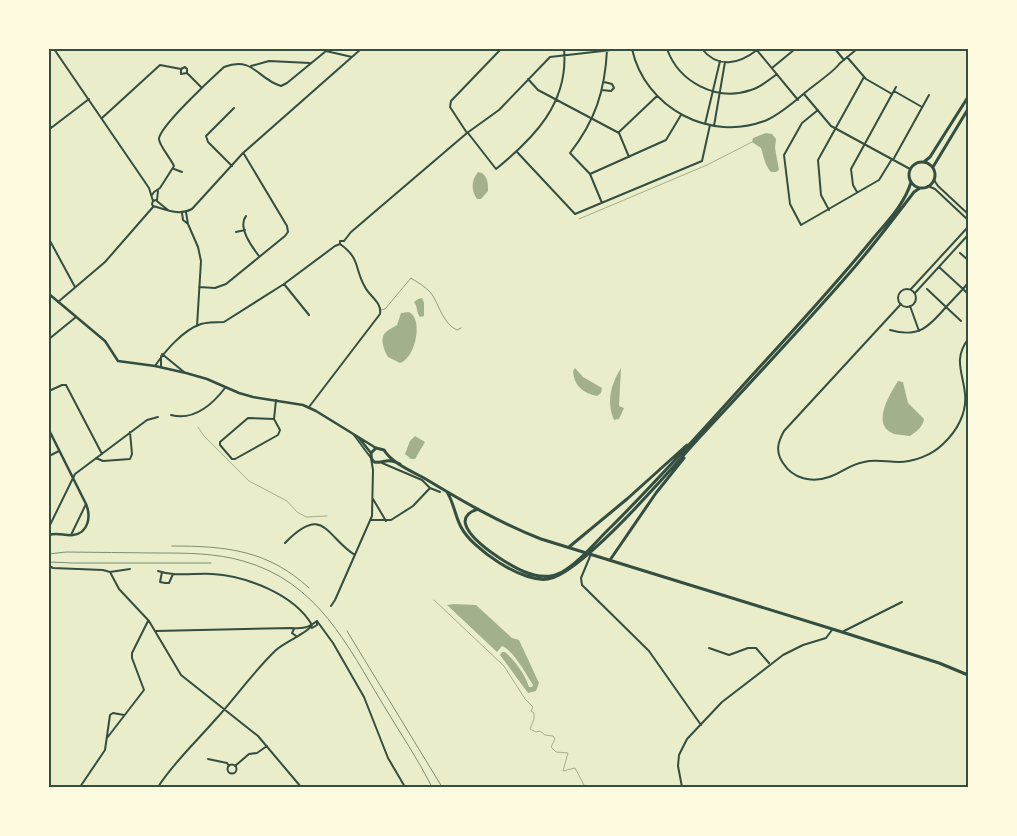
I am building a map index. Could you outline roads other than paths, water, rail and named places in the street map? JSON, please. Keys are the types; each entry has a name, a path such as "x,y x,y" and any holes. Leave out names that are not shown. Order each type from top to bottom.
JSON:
{"main road":[{"path":"478,509 469,512 465,516 465,527 487,548 516,568 527,573 546,576 563,571 579,561 650,488 847,270 896,209 909,188 911,182 909,178 910,169 914,164 925,161 930,157 968,97"},
{"path":"933,167 968,109"},
{"path":"447,492 461,527 487,554 515,573 534,578 548,580 564,574 638,505 847,276 914,192 928,186 934,180 935,173 933,167 925,161"},
{"path":"911,182 920,188"},
{"path":"49,294 51,299 58,302 105,341 118,361 161,367 186,373 207,379 253,398 276,400 309,407 376,448 384,450 386,454 400,464 447,492 515,529 610,561 939,663 968,675"},
{"path":"569,547 634,493 719,412"},
{"path":"49,430 50,437 73,478 90,515 88,524 81,532 72,535 49,534 49,538"},
{"path":"358,437 371,452 371,458 377,463 400,464"},
{"path":"610,561 656,493 699,438"},
{"path":"371,452 376,448"},
{"path":"383,462 386,454"}],"street":[{"path":"54,49 149,188 154,206"},
{"path":"154,206 182,213 197,205 243,153 361,49"},
{"path":"501,49 450,101 450,108 496,169 517,152 541,126 556,99 562,82 564,49"},
{"path":"155,366 167,348 197,326 213,322 224,322 284,284 340,244 341,241 344,241 351,232 467,133 499,110 550,57 620,49"},
{"path":"632,49 642,74 657,96 681,115 710,126 739,127 758,123 782,112 838,68 857,49"},
{"path":"667,49 671,60 681,73 696,85 713,91 733,94 749,91 777,74"},
{"path":"702,49 712,58 724,62 736,62 744,59 756,49 798,100"},
{"path":"772,68 795,49"},
{"path":"835,49 844,60"},
{"path":"251,66 281,86 325,50 352,57"},
{"path":"602,203 590,174 570,153 580,141 592,120 604,82 607,50"},
{"path":"847,57 864,78 922,107"},
{"path":"152,195 158,191 174,169 174,163 160,142 160,136 168,123 224,68 235,64 251,66 269,61 310,63"},
{"path":"705,124 720,61"},
{"path":"714,126 724,62"},
{"path":"102,118 160,65 181,69 183,67 186,68 187,73 202,88"},
{"path":"181,69 182,74 187,73"},
{"path":"828,210 821,195 817,162 864,78"},
{"path":"528,79 538,90 618,132 629,157"},
{"path":"602,90 611,91 614,88 612,84 604,82"},
{"path":"857,193 853,185 852,168 896,86"},
{"path":"804,94 831,126 910,169"},
{"path":"818,110 802,123 784,155 790,204 801,225 880,180 929,95"},
{"path":"618,132 657,96"},
{"path":"49,124 51,128 89,99"},
{"path":"232,166 208,142 206,136 234,108"},
{"path":"590,174 666,140 681,115"},
{"path":"517,152 574,214 702,161 710,126"},
{"path":"199,287 222,286 285,236 289,230 243,153"},
{"path":"174,169 182,172"},
{"path":"934,180 968,214"},
{"path":"928,186 935,189 968,220"},
{"path":"58,302 99,268 120,246 148,211 158,204 158,191"},
{"path":"153,201 158,201 168,210"},
{"path":"186,212 188,224 200,254 201,267 197,326"},
{"path":"182,213 182,220 188,224"},
{"path":"246,216 244,220 248,241 259,256"},
{"path":"911,289 968,227"},
{"path":"236,232 245,230"},
{"path":"915,293 968,235"},
{"path":"49,239 75,287"},
{"path":"344,241 346,243 344,246"},
{"path":"309,407 379,317 381,310 379,304 365,287 357,264 344,246 340,244"},
{"path":"960,253 968,260"},
{"path":"939,267 968,294"},
{"path":"890,330 900,333 919,331 928,327 968,283"},
{"path":"284,284 309,315"},
{"path":"905,289 911,289 915,293 916,301 910,306 901,304 898,298 900,292 905,289"},
{"path":"927,289 961,321"},
{"path":"901,304 784,431 777,447 778,453 786,468 798,477 816,480 830,477 865,461 900,462 916,459 930,454 942,445 958,426 964,414 965,393 960,371 960,358 963,346 968,339"},
{"path":"910,306 919,331"},
{"path":"49,339 76,317"},
{"path":"161,367 162,355"},
{"path":"162,355 186,373"},
{"path":"49,391 66,385 102,454"},
{"path":"171,415 184,417 196,414 208,406 226,387"},
{"path":"274,419 248,418 220,442 220,445 235,460 278,435 280,430 274,419 276,400"},
{"path":"49,527 73,478 130,432 147,420 158,417"},
{"path":"96,458 103,461 130,459 132,454 130,432"},
{"path":"331,606 336,600 372,516 373,470 371,458 352,433"},
{"path":"49,456 59,451"},
{"path":"383,462 422,480 430,488 440,492 440,487"},
{"path":"373,470 377,463"},
{"path":"370,520 392,520 414,506 430,488"},
{"path":"373,498 386,521"},
{"path":"72,535 86,504"},
{"path":"285,543 304,527 318,525 328,530 355,555"},
{"path":"591,554 583,571 582,585 649,651 701,725"},
{"path":"49,567 110,572 130,569"},
{"path":"158,571 173,574 218,574 259,584 280,595 297,608 312,624"},
{"path":"110,572 119,589 156,631 181,674 225,708 267,746 301,787"},
{"path":"162,572 160,582 165,584 169,583 173,574"},
{"path":"842,632 902,602"},
{"path":"107,738 144,690 132,658 132,653 148,621"},
{"path":"156,631 299,629 307,628 317,621"},
{"path":"158,787 175,762 276,650 296,636 317,625 317,621"},
{"path":"317,621 333,643 364,697 388,758 405,787"},
{"path":"307,631 312,624"},
{"path":"294,629 292,634 296,636"},
{"path":"299,629 300,634"},
{"path":"682,787 678,766 679,755 688,740 722,702 783,655 803,645 826,638 832,630"},
{"path":"708,648 729,655 748,648 756,648 770,664"},
{"path":"80,787 105,750 110,714 124,716"},
{"path":"208,759 227,763 229,766 235,766 249,754 257,753 267,746"},
{"path":"229,766 228,771 232,774 236,772 235,766"}],"lane":[{"path":"381,310 387,307 411,278 432,294 443,315 453,328 456,330 461,328"}],"waterway":[{"path":"579,219 707,165 752,142"},
{"path":"198,427 204,436 249,481 287,501 297,512 306,517 327,516"},
{"path":"434,600 504,666 525,699 533,707 531,711 534,713 534,719 530,729 553,736 555,739 551,747 556,752 568,753 563,771 575,768 585,787"}],"railway":[{"path":"172,546 228,549 262,558 294,575 309,588"},
{"path":"49,554 77,552 212,555 243,561 269,571 291,584 311,600 343,639 432,787"},
{"path":"49,562 211,563"},
{"path":"347,631 442,787"}]}
